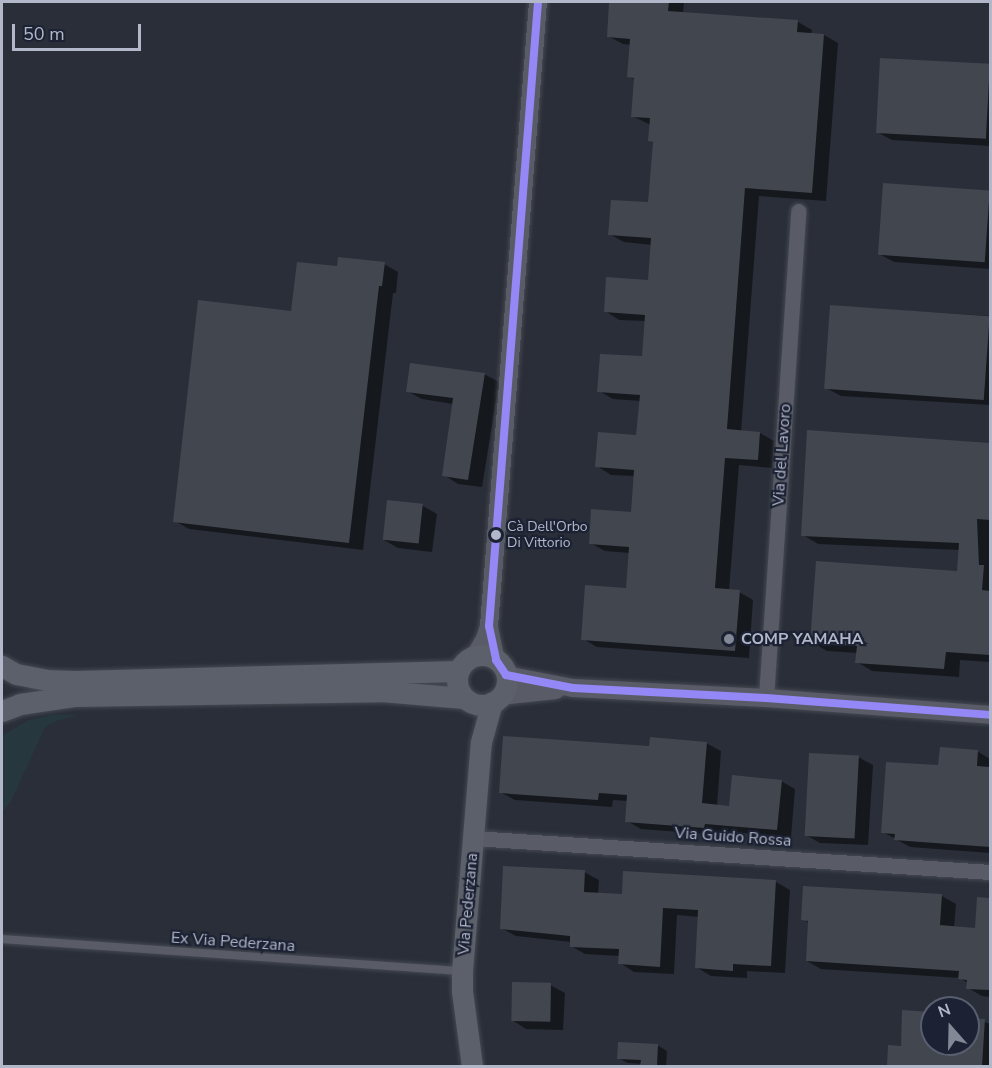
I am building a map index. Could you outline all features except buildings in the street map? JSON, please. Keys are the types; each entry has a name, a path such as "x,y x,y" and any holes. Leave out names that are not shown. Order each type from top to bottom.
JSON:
{"main road":[{"path":"2,711 20,704 75,696 381,691 482,700 504,690 501,667 490,656 475,656 462,664 458,671 457,685 482,700"},
{"path":"2,666 16,674 46,680 75,681 458,671"},
{"name":"Via Pederzana","path":"472,1066 462,991 462,971 481,742 482,700"}],"street":[{"path":"475,656 485,639 489,626 538,2"},
{"name":"Via del Lavoro","path":"766,698 798,211"},
{"path":"489,626 501,667 573,688"},
{"path":"482,700 573,688 766,698 990,715"},
{"name":"Via Guido Rossa","path":"473,838 990,872"}],"lane":[{"name":"Ex Via Pederzana","path":"2,939 462,971"}],"shaded area":[{"path":"53,715 78,715 56,721 45,727 11,801 2,813 2,736 29,720"}],"transit line":[{"path":"538,2 489,626 496,660 506,675 573,688 766,698 990,715"}],"place":[{"name":"Cà Dell'Orbo Di Vittorio","path":"496,535"},
{"name":"COMP YAMAHA","path":"729,639"}]}
